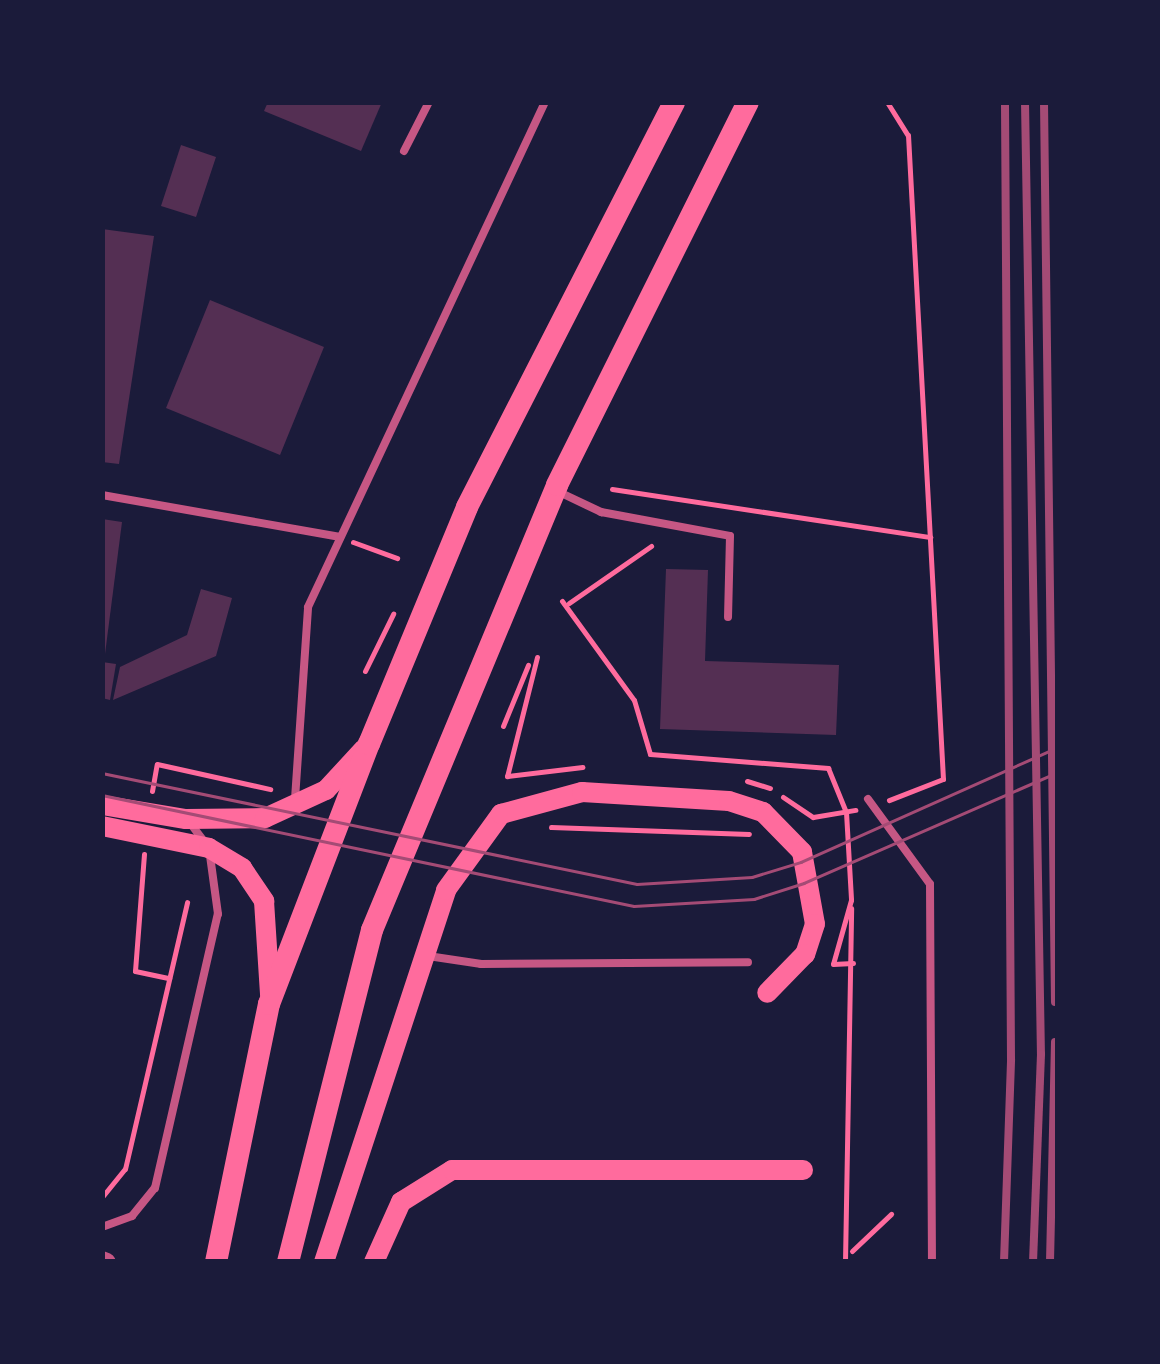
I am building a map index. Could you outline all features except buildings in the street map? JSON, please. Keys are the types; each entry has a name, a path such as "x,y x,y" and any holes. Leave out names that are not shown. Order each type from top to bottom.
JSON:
{"main road":[{"path":"269,1004 369,744 467,507 674,102"},
{"path":"288,1262 372,930 555,490 748,102"},
{"path":"102,805 186,819 265,818 285,798 326,790 369,744"},
{"path":"324,1262 424,955 464,856 502,814 552,794 729,800 783,828 813,884 804,954 768,993"},
{"path":"102,826 208,848 257,884 272,944 269,1004 216,1262"},
{"path":"374,1262 400,1202 452,1170 804,1170"}],"lane":[{"path":"404,151 429,102"},
{"path":"285,798 308,607 545,102"},
{"path":"555,490 601,512 730,536 728,617"},
{"path":"102,495 340,537"},
{"path":"870,803 930,884 932,1262"},
{"path":"102,1227 132,1216 154,1188 218,914 208,848 186,819"},
{"path":"424,955 481,964 748,962"}],"path":[{"path":"870,803 943,779 908,135 887,102"},
{"path":"612,489 930,538"},
{"path":"340,537 397,558"},
{"path":"651,546 566,602 634,700 650,754 828,768 846,812 852,963 852,1251"},
{"path":"365,671 393,614"},
{"path":"506,776 536,656"},
{"path":"503,726 528,664"},
{"path":"150,810 156,764 285,798"},
{"path":"545,828 722,828 758,838"},
{"path":"145,838 135,971 170,978"},
{"path":"851,900 833,964 852,963"},
{"path":"102,1197 124,1169 187,902"},
{"path":"845,1262 891,1214"}],"tram line":[{"path":"102,773 637,884 752,877 801,862 1058,747"},
{"path":"102,795 634,906 754,899 804,883 1058,772"}],"railway":[{"path":"1004,1262 1011,1059 1005,102"},
{"path":"1025,102 1041,1054 1033,1262"},
{"path":"1044,102 1055,1002"},
{"path":"1050,1262 1055,1042"}]}
